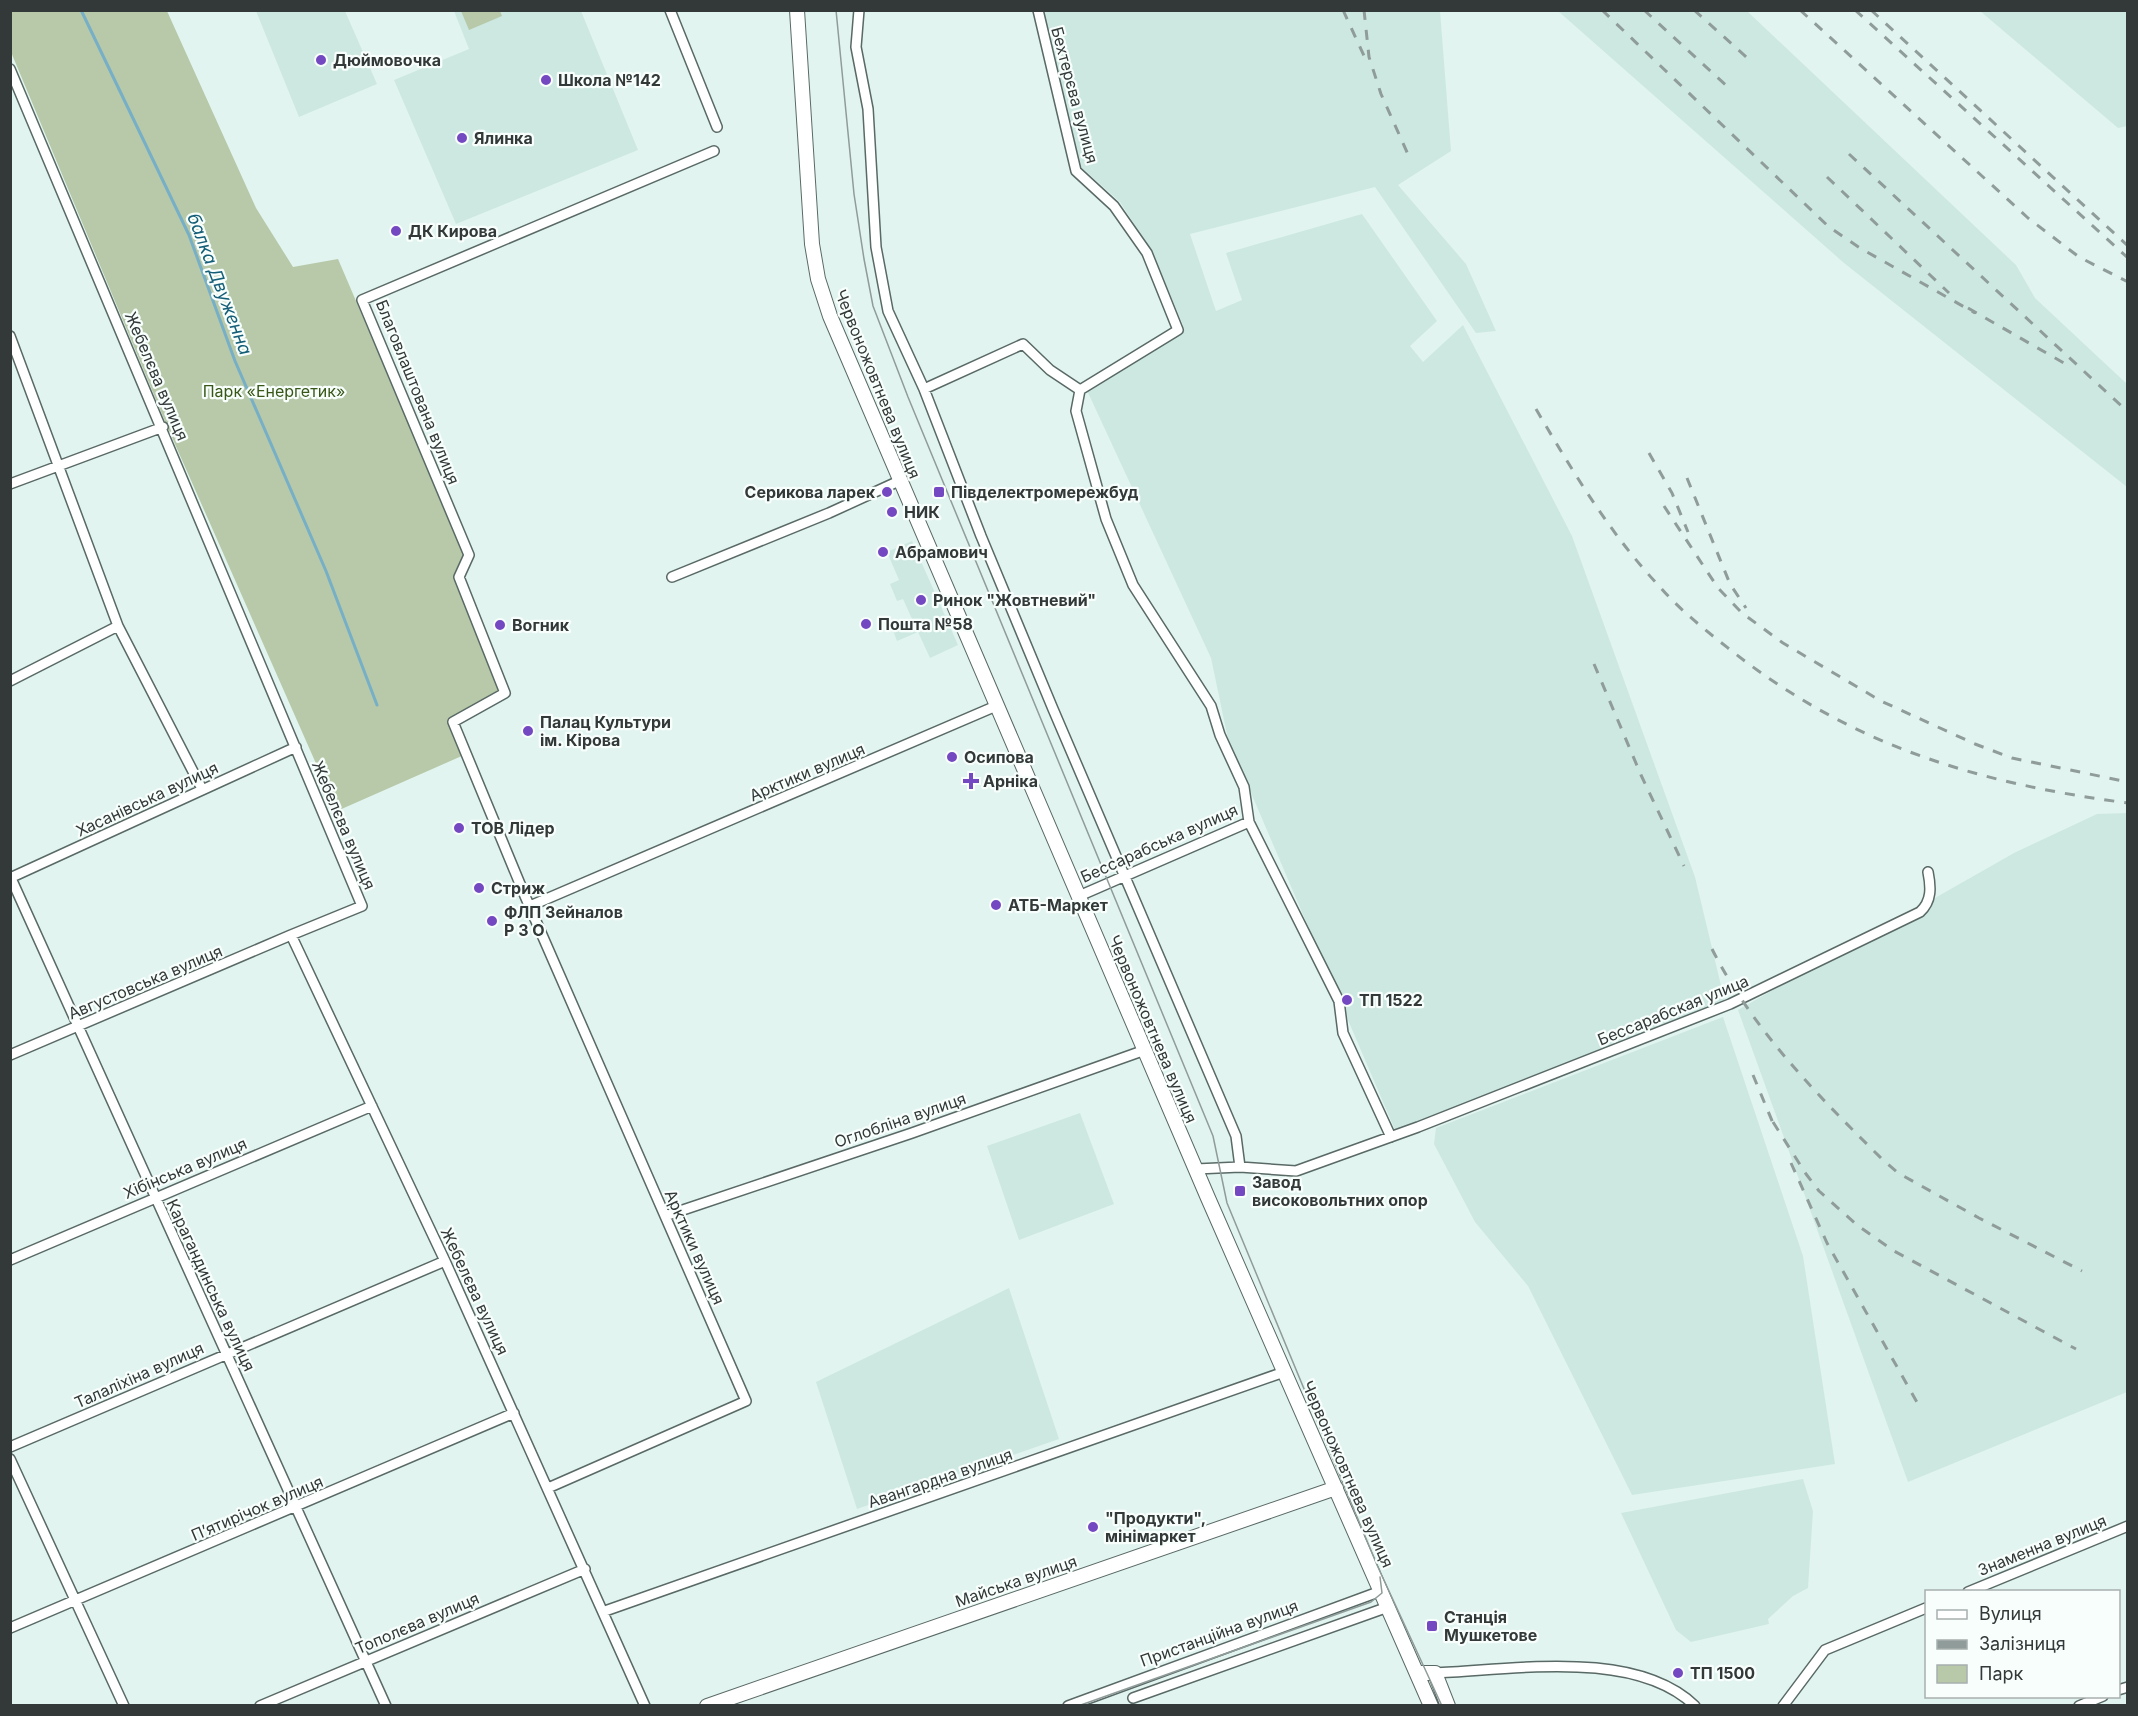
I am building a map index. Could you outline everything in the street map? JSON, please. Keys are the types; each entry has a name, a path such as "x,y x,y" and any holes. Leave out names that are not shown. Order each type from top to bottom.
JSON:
{"main road":[{"name":"Червоножовтнева вулиця","path":"797,10 812,244 818,279 830,316 1196,1169 1431,1706"},
{"name":"Майська вулиця","path":"707,1706 1336,1488"},
{"path":"1417,1673 1435,1673 1448,1706"}],"street":[{"path":"670,10 717,127"},
{"path":"859,10 856,47 868,109 876,247 888,311 924,389 985,547 1236,1136 1240,1167"},
{"name":"Бехтерєва вулиця","path":"1038,10 1076,171 1114,206 1147,253 1178,330 1080,390"},
{"name":"Жебелєва вулиця","path":"10,69 163,427 362,906 291,935 445,1261 605,1611 645,1706"},
{"name":"Благовлаштована вулиця","path":"453,722 506,693 459,577 469,555 362,300 714,151"},
{"path":"10,336 118,626 202,789"},
{"path":"924,389 1023,344 1050,370 1080,390"},
{"name":"Бессарабська вулиця","path":"1078,896 1249,822 1244,787 1220,735 1211,706 1133,585 1106,519 1076,411 1080,390"},
{"path":"10,484 163,427"},
{"path":"672,577 899,481"},
{"path":"10,681 118,626"},
{"name":"Арктики вулиця","path":"530,906 996,706"},
{"name":"Арктики вулиця","path":"453,722 530,906 746,1401 548,1488"},
{"name":"Хасанівська вулиця","path":"11,877 296,747"},
{"path":"1249,822 1339,1001 1343,1032 1391,1137"},
{"name":"Бессарабская улица","path":"1196,1169 1240,1167 1296,1172 1730,1004 1920,912 1927,906 1930,895 1928,872"},
{"name":"Карагандинська вулиця","path":"11,877 386,1706"},
{"name":"Августовська вулиця","path":"10,1055 291,935"},
{"name":"Оглобліна вулиця","path":"665,1216 902,1136 1145,1050"},
{"name":"Хібінська вулиця","path":"10,1260 372,1106"},
{"name":"Талаліхіна вулиця","path":"10,1447 445,1261"},
{"name":"Авангардна вулиця","path":"605,1611 1284,1372"},
{"name":"П’ятирічок вулиця","path":"10,1628 297,1508 514,1413"},
{"path":"10,1459 124,1706"},
{"name":"Знаменна вулиця","path":"1973,1590 2127,1526"},
{"name":"Тополєва вулиця","path":"260,1706 585,1569"},
{"name":"Пристанційна вулиця","path":"1068,1706 1381,1591"},
{"name":"Пристанційна вулиця","path":"1133,1698 1388,1607"},
{"path":"1783,1706 1826,1650 1925,1608"},
{"path":"1435,1673 1598,1666 1658,1681 1686,1697 1695,1706"},
{"path":"2079,1706 2098,1698"}],"shaded area":[{"name":"Дюймовочка","path":"256,11 345,11 377,84 299,117"},
{"name":"Школа №142","path":"454,11 581,11 638,150 456,224 394,80 469,49"},
{"path":"1043,11 1440,11 1451,151 1398,185 1466,264 1496,331 1476,333 1375,187 1190,234 1216,311 1242,300 1226,253 1362,214 1437,321 1410,346 1423,362 1463,325 1572,536 1695,877 1725,1002 1395,1130 1228,739 1211,658 1084,384 1183,325 1151,250 1120,202 1081,167"},
{"path":"1558,11 1747,11 2016,265 2035,298 2127,384 2127,487 1844,263"},
{"path":"1980,11 2127,11 2127,126 2118,128"},
{"name":"Ринок \"Жовтневий\"","path":"912,541 958,645 930,658 918,632 897,641 892,628 912,619 903,599 897,601 890,584 899,580 887,552"},
{"path":"2127,813 2127,1392 1908,1482 1738,1010 2014,853 2097,814"},
{"path":"1723,1017 1803,1256 1835,1464 1632,1495 1528,1286 1475,1222 1434,1144 1436,1128"},
{"path":"1080,1113 1114,1204 1019,1240 987,1146"},
{"path":"1009,1288 1059,1439 857,1509 816,1382"},
{"path":"1803,1479 1813,1511 1808,1588 1793,1596 1768,1619 1769,1624 1691,1642 1676,1630 1621,1513"}],"green space":[{"name":"Парк «Енергетик»","path":"10,11 167,11 256,208 293,267 338,259 465,555 457,576 502,692 450,720 464,755 337,811 167,426 11,52"},
{"path":"461,11 500,11 502,16 469,30"}],"waterway":[{"name":"балка Двуженна","path":"81,10 189,235 235,361 326,571 377,705"}],"tram line":[{"path":"836,10 854,194 873,306 908,397 1213,1136 1227,1203 1377,1565 1442,1706"},
{"path":"1078,1706 1371,1602 1382,1593 1380,1577"}],"railway":[{"path":"1343,10 1365,58"},
{"path":"1364,10 1369,57 1381,94 1411,161"},
{"path":"1602,10 1829,227 1860,248 1975,313"},
{"path":"1644,10 1729,88"},
{"path":"1694,10 1753,63"},
{"path":"1800,10 2028,218 2079,257 2128,282"},
{"path":"1855,10 2128,258"},
{"path":"1871,10 2128,246"},
{"path":"1849,154 2128,412"},
{"path":"1827,177 1949,293"},
{"path":"1968,308 2069,366"},
{"path":"1536,409 1593,502 1642,567 1693,619 1774,682 1820,710 1868,734 1916,754 1966,771 2018,784 2128,803"},
{"path":"1649,453 1672,493 1688,532"},
{"path":"1687,478 1730,584 1746,608"},
{"path":"1664,506 1718,588 1742,613 1783,643 1881,701 1975,744 2012,758 2128,782"},
{"path":"1594,664 1641,775 1684,866"},
{"path":"1712,949 1728,979 1747,1007 1788,1060 1834,1111 1898,1173 2082,1271"},
{"path":"1753,1075 1775,1128"},
{"path":"1773,1122 1819,1191 1857,1225 1894,1251 2076,1349"},
{"path":"1791,1163 1827,1243 1918,1404"}],"place":[{"name":"Дюймовочка","path":"321,60"},
{"name":"Школа №142","path":"546,80"},
{"name":"Ялинка","path":"462,138"},
{"name":"ДК Кирова","path":"396,231"},
{"name":"Серикова ларек","path":"887,492"},
{"name":"Півделектромережбуд","path":"939,492"},
{"name":"НИК","path":"892,512"},
{"name":"Абрамович","path":"883,552"},
{"name":"Ринок \"Жовтневий\"","path":"921,600"},
{"name":"Пошта №58","path":"866,624"},
{"name":"Вогник","path":"500,625"},
{"name":"Палац Культури ім. Кірова","path":"528,731"},
{"name":"Осипова","path":"952,757"},
{"name":"Арніка","path":"971,781"},
{"name":"ТОВ Лідер","path":"459,828"},
{"name":"Стриж","path":"479,888"},
{"name":"АТБ-Маркет","path":"996,905"},
{"name":"ФЛП Зейналов Р З О","path":"492,921"},
{"name":"ТП 1522","path":"1347,1000"},
{"name":"Завод високовольтних опор","path":"1240,1191"},
{"name":"\"Продукти\", мінімаркет","path":"1093,1527"},
{"name":"Станція Мушкетове","path":"1432,1626"},
{"name":"ТП 1500","path":"1678,1673"}]}
